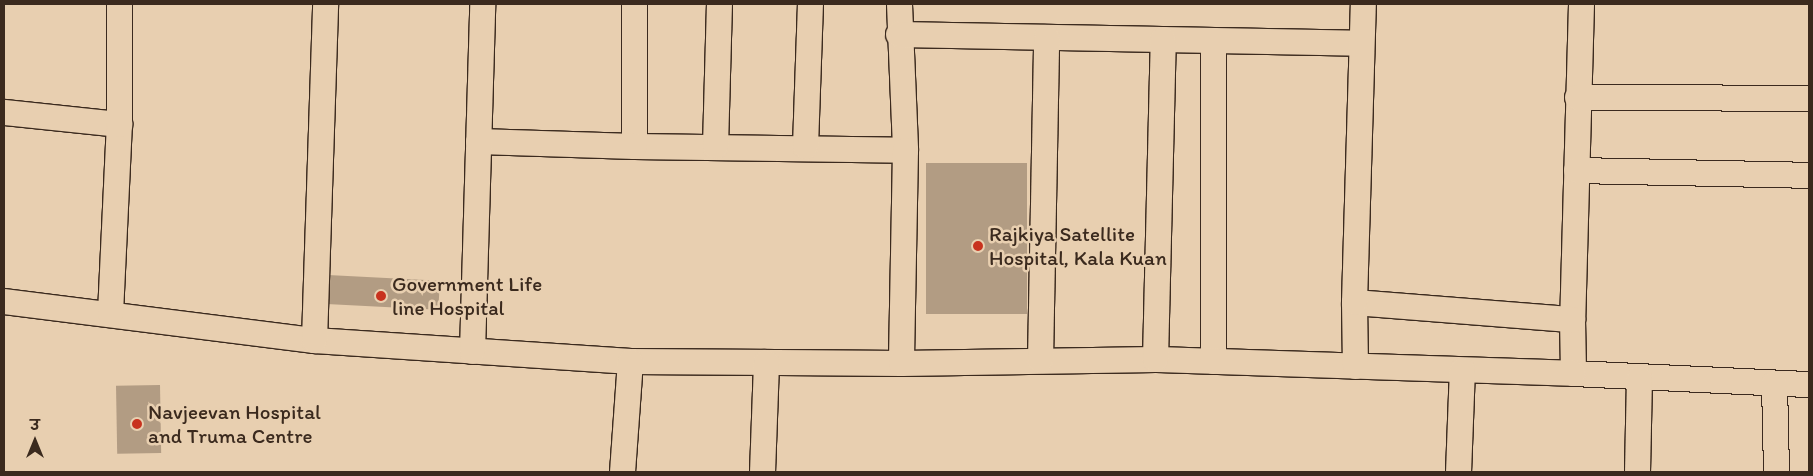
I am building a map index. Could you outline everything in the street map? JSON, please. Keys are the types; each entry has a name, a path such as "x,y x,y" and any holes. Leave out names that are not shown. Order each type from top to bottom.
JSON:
{"street":[{"path":"110,312 119,124 120,4"},
{"path":"314,340 325,4"},
{"path":"472,351 482,4"},
{"path":"634,4 634,146"},
{"path":"715,146 719,4"},
{"path":"805,146 810,4"},
{"path":"899,4 898,34 905,150 901,363"},
{"path":"1355,366 1354,302 1360,43 1363,4"},
{"path":"1574,373 1572,319 1581,4"},
{"path":"898,34 1360,43"},
{"path":"1040,360 1046,37"},
{"path":"1155,359 1163,39"},
{"path":"1214,40 1214,361"},
{"path":"1578,97 1809,98"},
{"path":"4,112 119,124"},
{"path":"478,141 634,146 805,146 905,150"},
{"path":"1576,170 1809,175"},
{"path":"4,301 110,312 314,340 630,361 901,363 1155,359 1574,373 1639,378 1809,384"},
{"path":"1354,302 1572,319"},
{"path":"622,472 630,361"},
{"path":"762,472 766,362"},
{"path":"1458,472 1462,370"},
{"path":"1637,472 1639,378"},
{"path":"1774,384 1776,472"}],"building":[{"path":"926,163 1027,163 1027,314 926,314"},
{"path":"328,275 440,281 438,310 326,304"},
{"path":"160,385 161,453 117,454 116,386"}],"place":[{"name":"Rajkiya Satellite Hospital, Kala Kuan","path":"978,246"},
{"name":"Government Life line Hospital","path":"381,296"},
{"name":"Navjeevan Hospital and Truma Centre","path":"137,424"}]}
